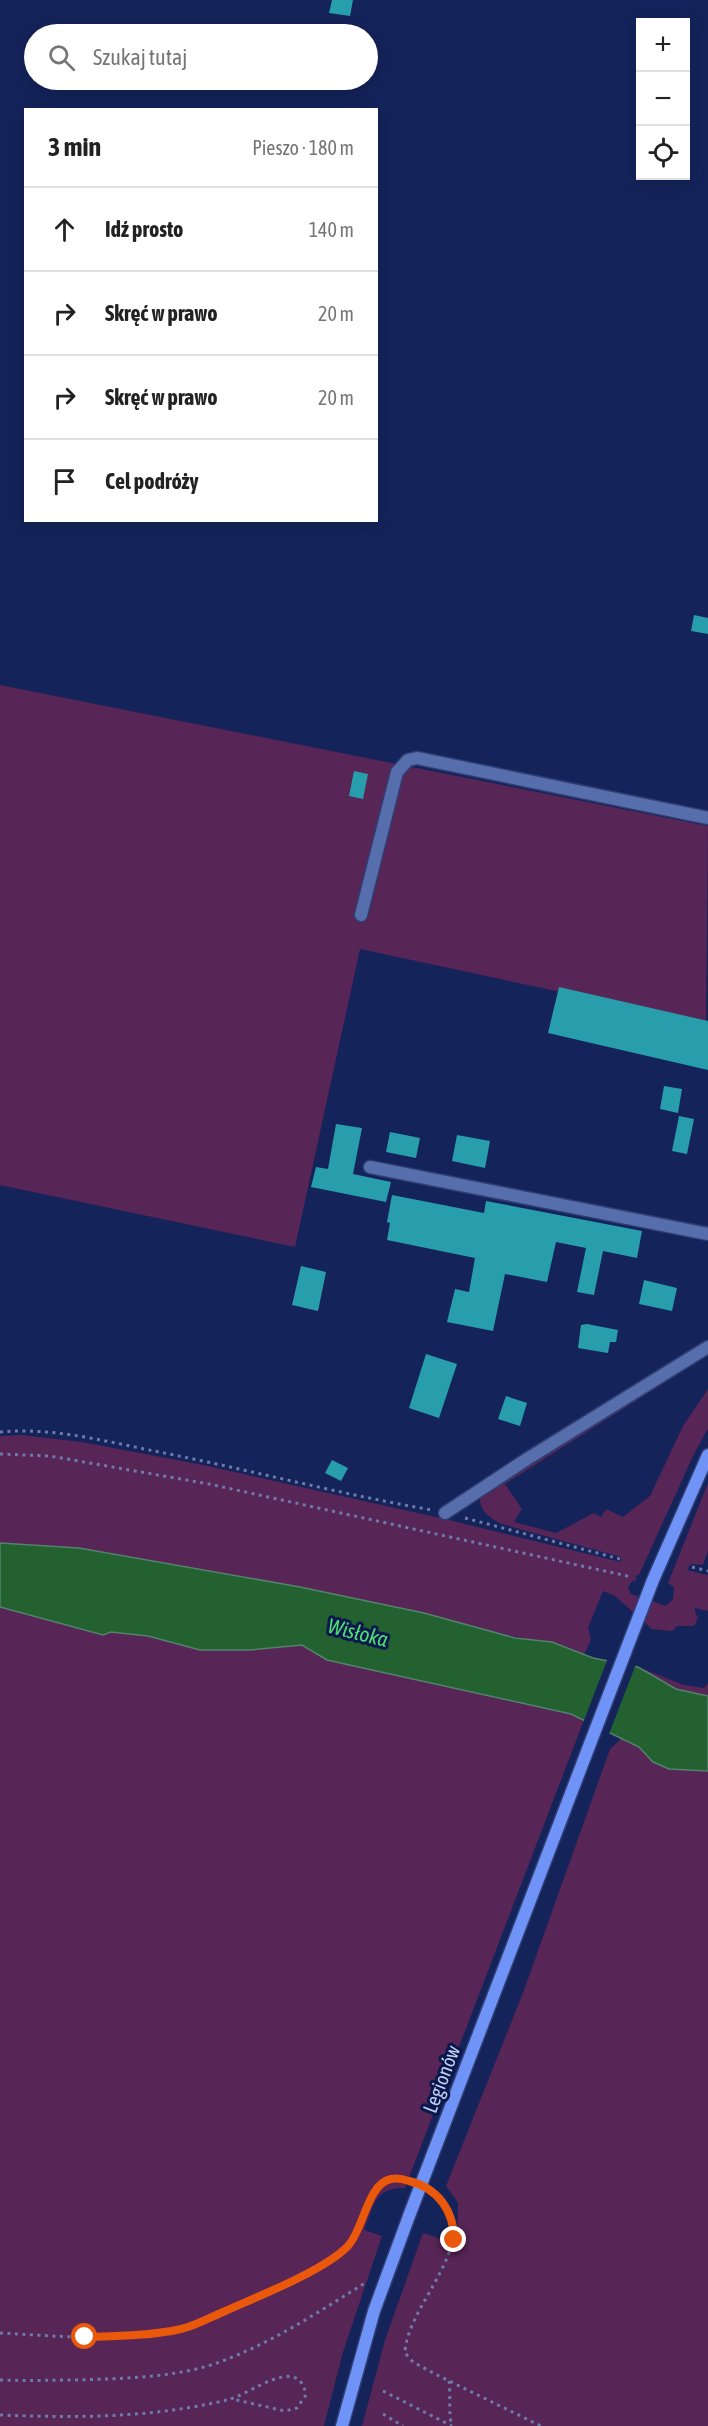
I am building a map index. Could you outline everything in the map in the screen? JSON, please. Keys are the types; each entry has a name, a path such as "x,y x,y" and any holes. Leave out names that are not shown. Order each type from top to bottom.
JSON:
{"street":[{"path":"361,915 397,772 408,760 417,758 708,818"},
{"path":"370,1167 708,1234"},
{"path":"445,1513 527,1459 708,1347"},
{"name":"Legionów","path":"342,2426 371,2322 409,2216 653,1580 708,1455"}],"path":[{"path":"0,1432 14,1431 87,1437 213,1462 373,1500 445,1513 620,1559"},
{"path":"0,1454 50,1456 209,1484 632,1576"},
{"path":"692,1567 708,1571"},
{"path":"0,2333 85,2337 146,2336 184,2329 261,2295 322,2264 347,2246 358,2232 371,2198 381,2183 392,2178 412,2181"},
{"path":"428,2188 441,2198 451,2216 454,2225 454,2240 445,2264 420,2308 405,2343 405,2353 413,2362 448,2381 541,2426"},
{"path":"0,2379 43,2382 151,2377 189,2372 217,2363 284,2333 365,2283"},
{"path":"0,2415 94,2418 171,2412 232,2399 287,2375 297,2378 304,2387 306,2395 297,2409 285,2411 232,2399"},
{"path":"448,2381 452,2402 450,2421 453,2426"},
{"path":"383,2391 453,2426"},
{"path":"383,2414 404,2426"}],"shaded area":[{"path":"0,685 708,826 706,1023 360,949 295,1247 0,1185"},
{"path":"708,1355 505,1484 522,1509 514,1522 556,1533 594,1513 601,1517 606,1509 623,1517 650,1496 683,1426 708,1389 708,1428 639,1575 635,1576 637,1580 632,1581 628,1588 631,1594 666,1606 673,1599 674,1587 668,1583 708,1483 708,1550 703,1565 691,1564 687,1570 708,1575 708,1611 695,1608 698,1618 694,1626 677,1626 672,1631 652,1629 615,1596 603,1591 588,1628 591,1639 584,1655 560,1646 304,1589 0,1543 0,1436 21,1435 82,1442 203,1465 449,1520 621,1562 621,1557 502,1524 490,1517 484,1510 480,1497 491,1488"},
{"path":"0,1607 103,1635 111,1632 148,1636 200,1650 250,1650 302,1645 327,1660 571,1714 584,1720 405,2188 395,2188 381,2194 373,2205 364,2230 382,2236 343,2352 324,2426 0,2426"},
{"path":"638,1667 684,1685 704,1688 708,1683 708,1696 676,1689"},
{"path":"622,1738 639,1747 653,1762 669,1769 708,1771 708,2426 362,2426 385,2340 423,2233 457,2244 458,2203 446,2186 524,1990 610,1749"}],"water":[{"name":"Wisłoka","path":"0,1543 79,1548 300,1587 424,1613 515,1638 552,1642 593,1658 638,1667 676,1689 708,1696 708,1771 669,1769 653,1762 639,1747 571,1714 327,1660 302,1645 250,1650 200,1650 148,1636 111,1632 103,1635 0,1607"}],"pier":[{"path":"608,1658 636,1664 609,1734 583,1723"}],"building":[{"path":"332,0 353,0 350,16 329,13"},
{"path":"694,615 708,618 708,634 691,631"},
{"path":"354,771 368,774 363,799 349,796"},
{"path":"559,987 708,1021 708,1070 548,1033"},
{"path":"664,1086 682,1089 678,1113 660,1109"},
{"path":"679,1116 694,1119 687,1154 672,1151"},
{"path":"336,1124 362,1128 353,1174 391,1182 386,1202 311,1187 316,1167 328,1169"},
{"path":"390,1132 420,1138 416,1158 386,1152"},
{"path":"457,1135 490,1141 485,1168 452,1161"},
{"path":"392,1195 484,1213 486,1201 642,1231 637,1258 603,1251 594,1295 577,1292 586,1248 556,1242 547,1282 505,1274 493,1331 447,1322 455,1289 469,1292 475,1258 387,1240 390,1223 387,1222"},
{"path":"301,1266 326,1272 318,1311 292,1305"},
{"path":"644,1280 677,1288 672,1311 639,1304"},
{"path":"581,1325 618,1330 616,1342 610,1342 608,1353 578,1348"},
{"path":"426,1354 457,1364 439,1418 409,1408"},
{"path":"506,1396 527,1403 520,1426 498,1419"},
{"path":"332,1460 348,1468 341,1481 325,1473"}],"route":[{"path":"85,2337 146,2336 184,2329 261,2295 322,2264 347,2246 358,2232 371,2198 381,2183 392,2178 421,2184 441,2198 454,2225 454,2240"}]}
